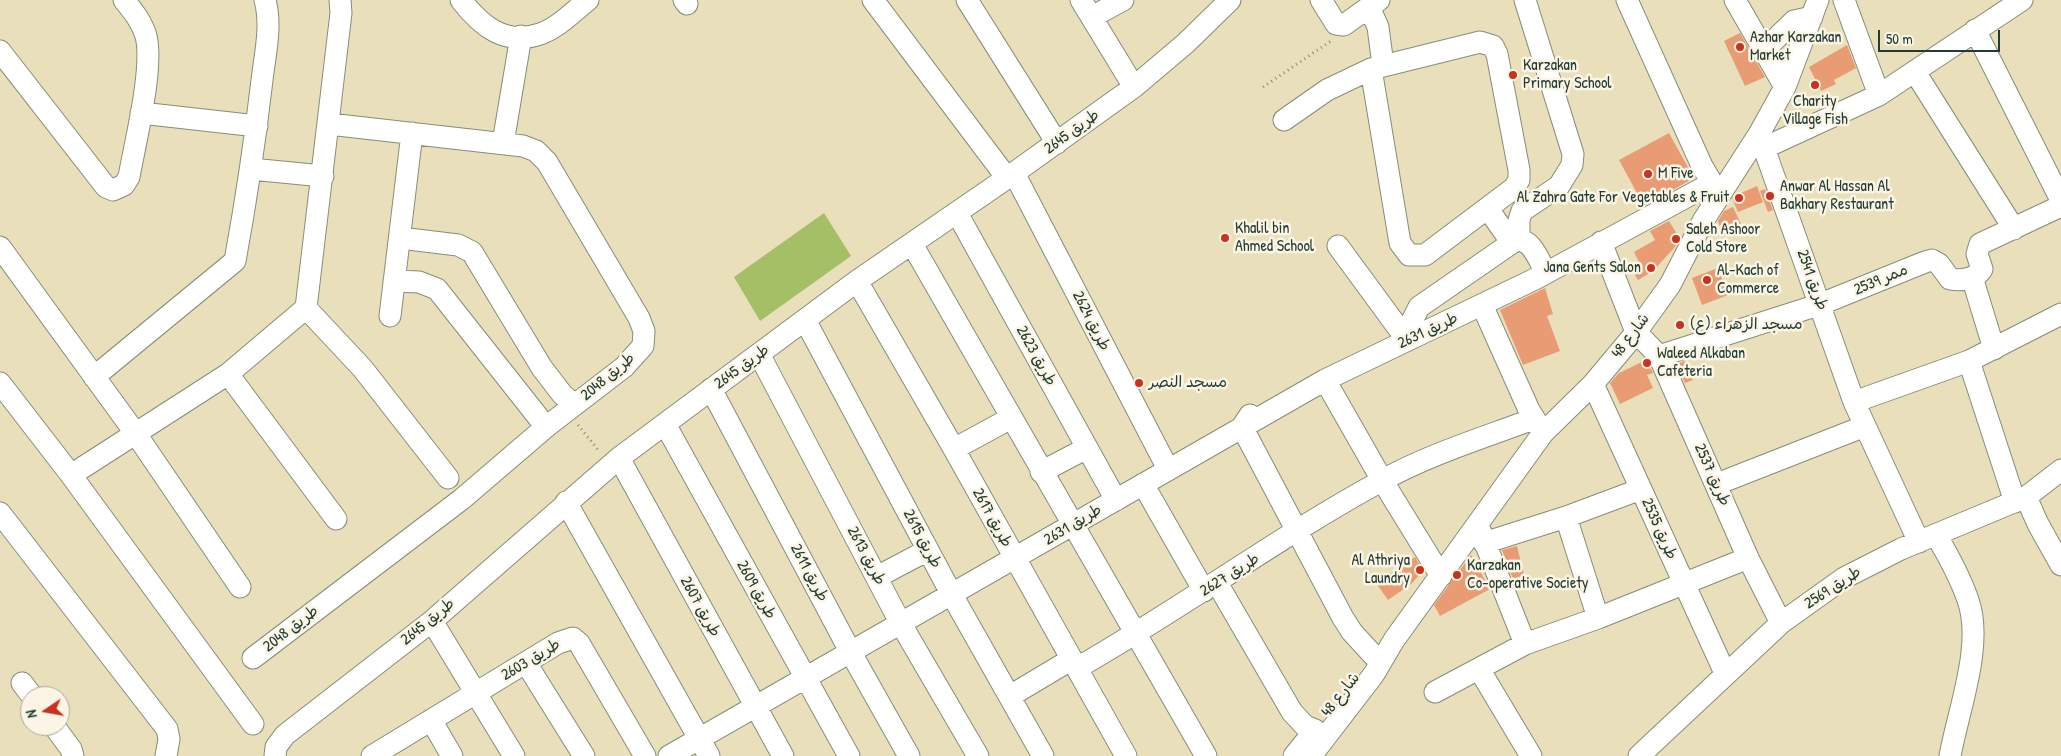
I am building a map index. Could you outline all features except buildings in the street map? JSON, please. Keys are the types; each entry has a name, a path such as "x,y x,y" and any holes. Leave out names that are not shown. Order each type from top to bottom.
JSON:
{"street":[{"path":"0,51 106,187 113,190 124,185 129,177 141,114 148,52 146,36 140,22 124,0"},
{"path":"94,376 235,261 257,126 268,29 268,12 265,0"},
{"path":"71,475 228,374 306,308 329,124 341,13 340,0"},
{"path":"461,0 476,20 489,30 521,36 540,34 552,28 588,0"},
{"name":"طريق 2624","path":"873,0 1011,175 1168,469"},
{"path":"967,0 1057,143"},
{"path":"1123,0 1086,9 1134,88"},
{"name":"طريق 2645","path":"275,756 276,747 284,735 432,621 614,461 857,281 1134,88 1186,43 1230,0"},
{"path":"1284,120 1327,90 1377,67 1480,42 1489,43 1496,50 1520,175 1514,188 1425,255 1414,257 1405,252 1400,243 1377,67 1378,27 1374,3 1344,26 1336,24 1321,0"},
{"path":"1405,341 1419,307 1515,241 1522,211 1558,186 1572,165 1573,154 1526,0"},
{"path":"1627,0 1702,166 1717,187"},
{"path":"1735,0 1785,87"},
{"path":"1844,0 1879,95"},
{"path":"1761,141 1879,95 2022,0"},
{"path":"1763,51 1794,21 1815,9"},
{"name":"شارع 48","path":"1311,756 1374,674 1394,640 1441,576 1481,534 1538,426 1593,384 1636,332 1670,285 1717,187 1761,141 1785,87 1815,9"},
{"path":"1975,30 2061,200"},
{"path":"503,143 521,36"},
{"path":"1915,72 2014,229"},
{"path":"141,114 257,126"},
{"name":"طريق 2048","path":"253,658 462,499 546,427 634,358 643,346 644,331 639,318 547,162 536,151 523,146 503,143 329,124"},
{"path":"390,316 412,133"},
{"name":"طريق 2541","path":"1761,141 1821,304 1854,402 1865,426 1927,538 1949,558 1969,602 1973,645 1950,756"},
{"path":"251,169 323,176"},
{"name":"طريق 2631","path":"669,756 704,747 754,706 805,679 1325,380 1482,305 1546,273 1601,242 1717,187"},
{"path":"1994,349 1972,277 1978,275 1982,269 1977,254 1980,244 2061,206"},
{"path":"1488,208 1515,241 1528,243 1546,273"},
{"name":"طريق 2623","path":"957,213 1116,500"},
{"path":"400,238 458,245 472,252 542,368 570,408"},
{"path":"1601,242 1636,332"},
{"path":"912,244 1072,526 1206,756"},
{"path":"1338,246 1405,341"},
{"path":"0,247 136,434 240,588"},
{"name":"ممر 2539","path":"1659,356 1821,304 1932,260 1939,264 1950,279 1960,281 1972,277"},
{"path":"394,281 419,282 437,289 546,427"},
{"name":"طريق 2617","path":"857,281 954,449 1126,756"},
{"path":"1482,305 1538,426"},
{"path":"306,308 363,369 448,478"},
{"path":"1854,402 1969,361 2061,314"},
{"name":"طريق 2615","path":"805,320 952,595 1043,756"},
{"name":"طريق 2537","path":"1636,332 1659,356 1748,558 1781,623"},
{"path":"1374,656 1343,618 1242,427 1248,417 1266,399 1340,356 1364,348 1405,341"},
{"name":"طريق 2613","path":"759,354 901,624 978,756"},
{"path":"1969,361 2021,500 2059,557"},
{"path":"228,374 336,519"},
{"path":"1325,380 1382,480 1441,576"},
{"path":"0,383 71,475 254,724"},
{"name":"طريق 2535","path":"1593,384 1725,674"},
{"name":"طريق 2611","path":"711,390 851,652 909,756"},
{"path":"954,449 1011,418"},
{"name":"طريق 2609","path":"665,424 849,756"},
{"name":"طريق 2627","path":"1010,696 1074,663 1135,635 1382,480 1428,458 1538,426"},
{"path":"1717,484 1865,426"},
{"path":"1042,472 1087,448"},
{"name":"طريق 2607","path":"614,461 783,756"},
{"name":"طريق 2569","path":"1639,756 1781,623 1844,578 1927,538 2021,500 2061,470"},
{"path":"1143,484 1292,712 1305,726 1314,730"},
{"path":"1525,644 1481,534 1566,517 1641,489"},
{"path":"566,502 704,747"},
{"path":"0,513 167,729 166,756"},
{"path":"1566,517 1598,618"},
{"path":"877,577 928,550"},
{"path":"1435,692 1525,644 1598,618 1748,558"},
{"path":"432,621 514,756"},
{"name":"طريق 2603","path":"380,754 431,720 558,643 573,638 579,643 645,756"},
{"name":"شارع 48","path":"1294,756 1355,676 1374,656 1394,640"},
{"path":"526,663 584,756"},
{"path":"1479,669 1531,756"},
{"path":"431,720 452,756"},
{"path":"61,736 71,749 73,756"}],"path":[{"path":"1263,86 1330,42 1344,26"},
{"path":"570,408 614,461"}],"green space":[{"path":"824,213 851,256 760,321 734,277"}],"place":[{"name":"Azhar Karzakan Market","path":"1740,47"},
{"name":"Karzakan Primary School","path":"1513,75"},
{"name":"Charity Village Fish","path":"1815,85"},
{"name":"M Five","path":"1648,174"},
{"name":"Anwar Al Hassan Al Bakhary Restaurant","path":"1770,196"},
{"name":"Al Zahra Gate For Vegetables & Fruit","path":"1739,198"},
{"name":"Khalil bin Ahmed School","path":"1225,238"},
{"name":"Saleh Ashoor Cold Store","path":"1676,239"},
{"name":"Jana Gents Salon","path":"1651,268"},
{"name":"Al-Kach of Commerce","path":"1707,280"},
{"name":"مسجد الزهراء (ع)","path":"1680,325"},
{"name":"Waleed Alkaban Cafeteria","path":"1647,363"},
{"name":"مسجد النصر","path":"1139,383"},
{"name":"Al Athriya Laundry","path":"1420,570"},
{"name":"Karzakan Co-operative Society","path":"1457,575"}]}
